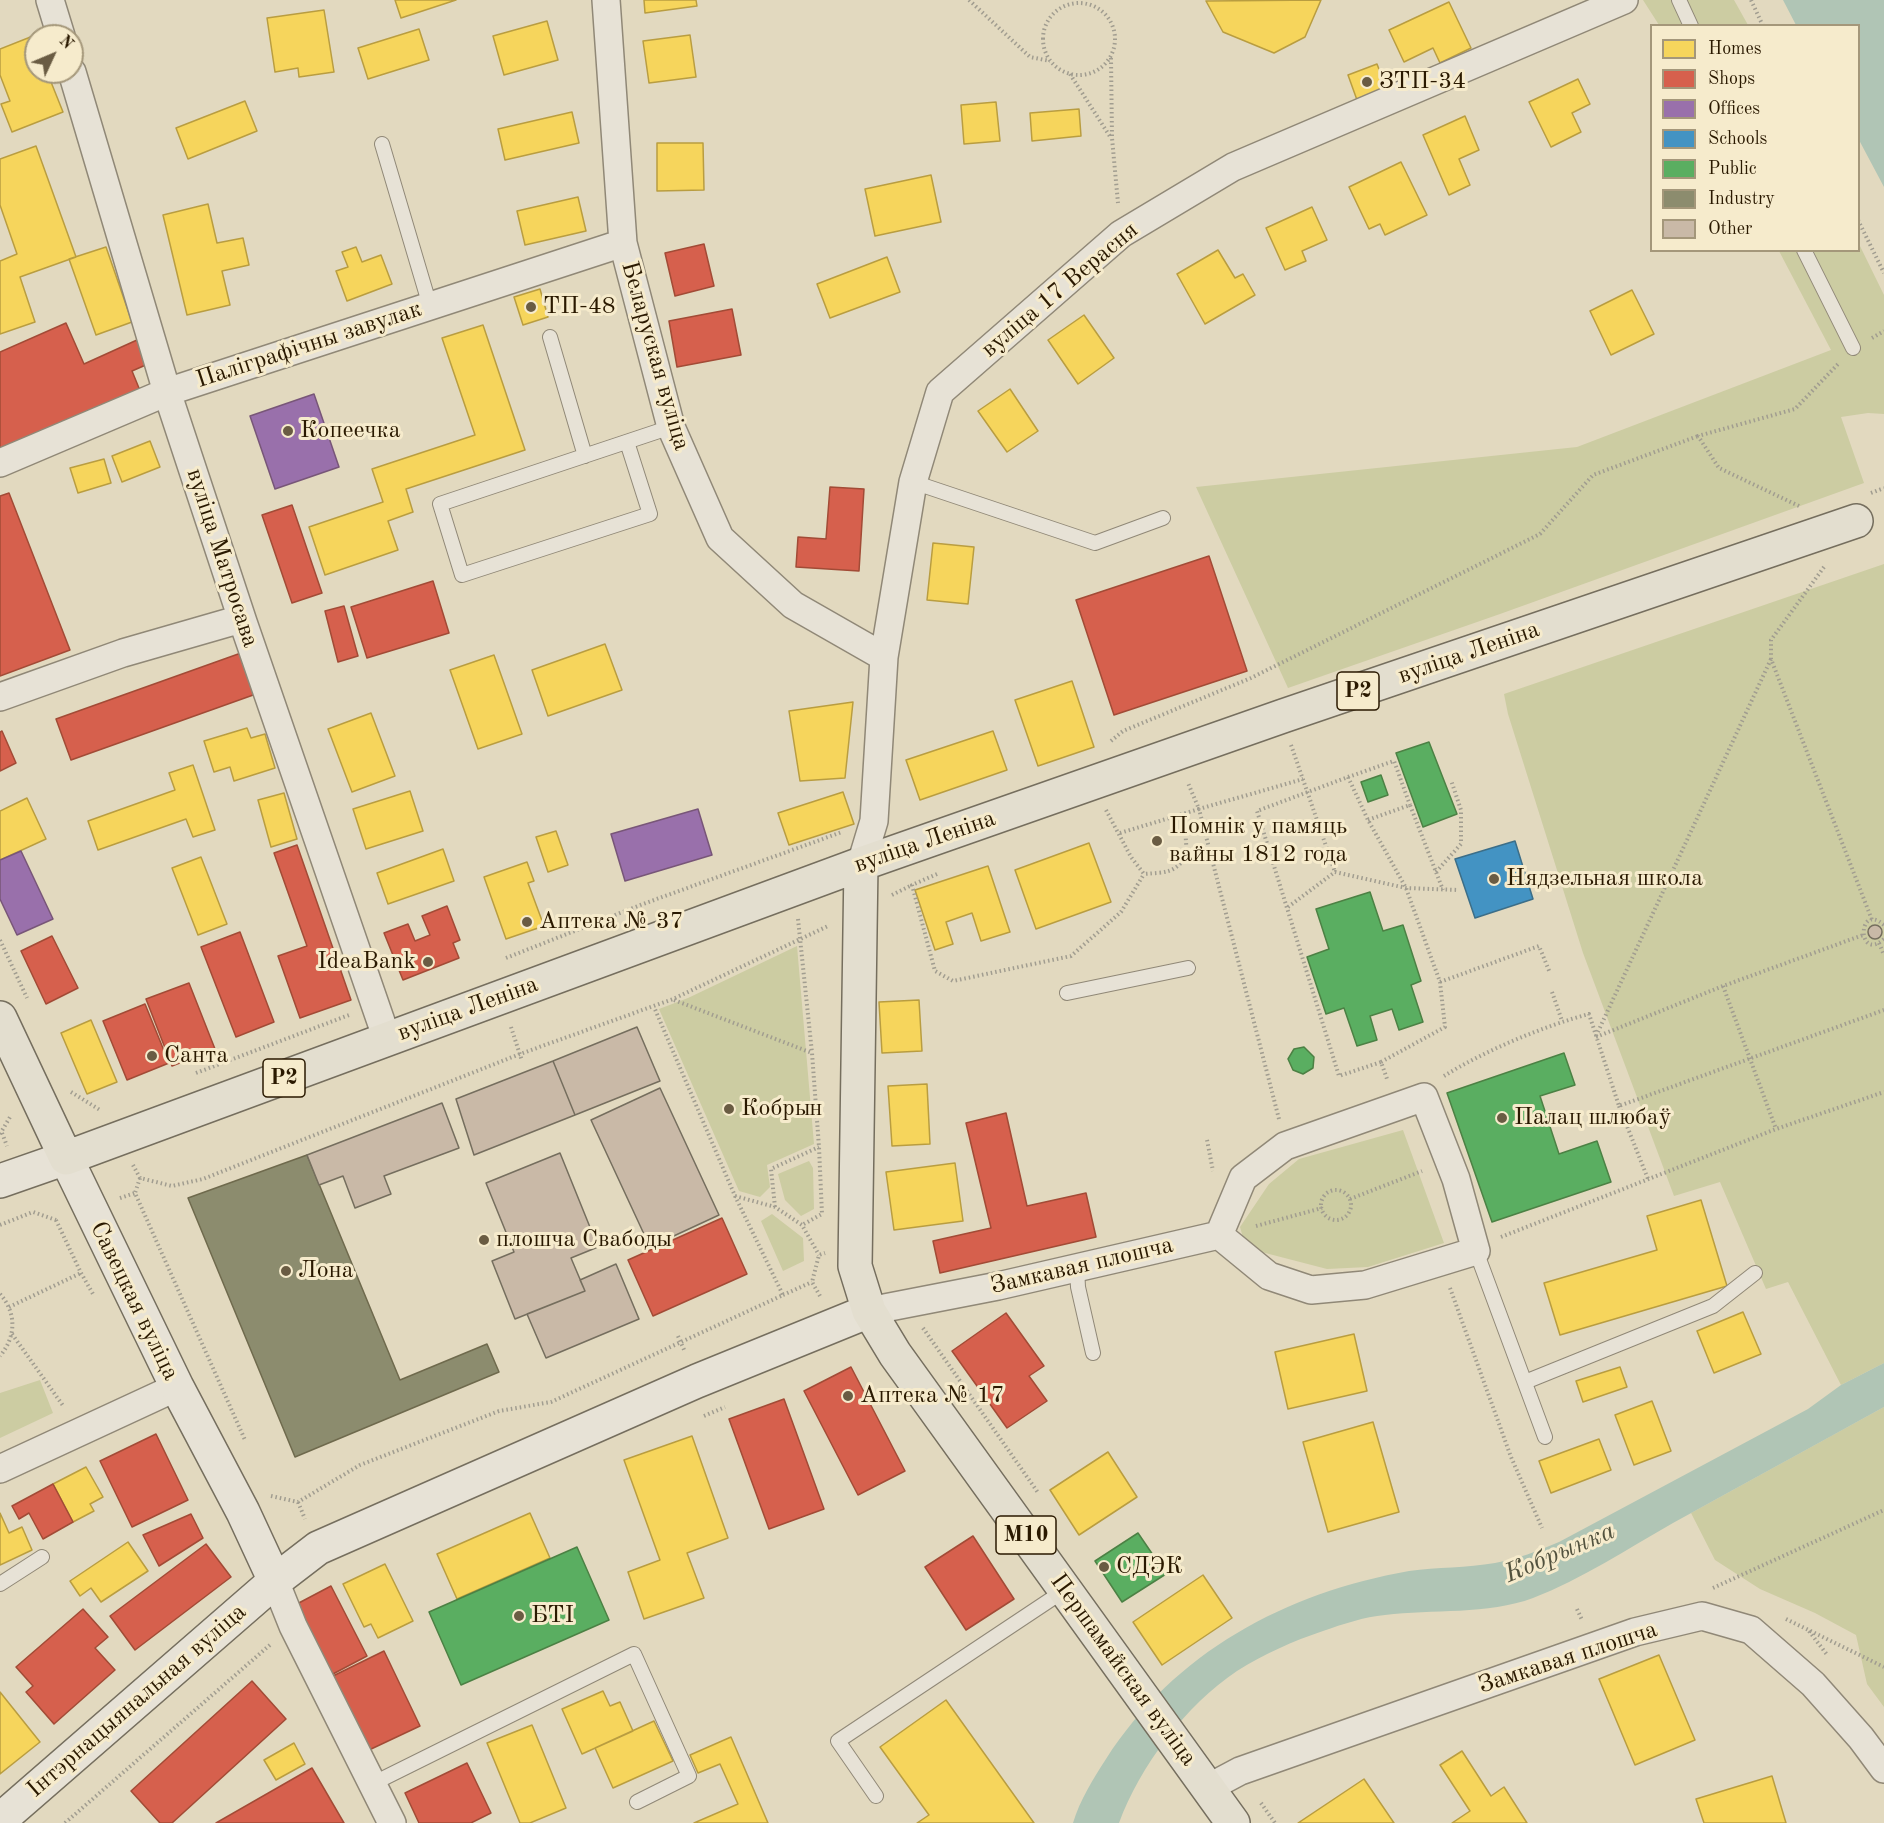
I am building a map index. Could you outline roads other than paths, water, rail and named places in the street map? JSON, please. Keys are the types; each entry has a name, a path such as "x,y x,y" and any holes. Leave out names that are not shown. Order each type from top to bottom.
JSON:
{"main road":[{"name":"вуліца Леніна","path":"0,1181 861,864 1283,716 1856,521"},
{"name":"М10","path":"861,864 855,1266 869,1311"},
{"name":"Савецкая вуліца","path":"0,1018 177,1387 243,1512 275,1581"},
{"path":"275,1581 318,1548 697,1381 869,1311"},
{"name":"Першамайская вуліца","path":"869,1311 895,1354 1233,1823"},
{"name":"Інтэрнацыянальная вуліца","path":"0,1820 275,1581"}],"street":[{"path":"50,0 57,24"},
{"name":"Беларуская вуліца","path":"606,0 623,243 671,427 720,538 793,605 884,657"},
{"name":"вуліца 17 Верасня","path":"861,864 874,821 884,657 913,482 940,392 1121,234 1233,167 1624,0"},
{"name":"вуліца Матросава","path":"76,84 167,392 243,622 387,1040"},
{"name":"Паліграфічны завулак","path":"0,463 167,392 623,243"},
{"path":"0,697 123,653 234,621 243,622"},
{"path":"1424,1097 1448,1161 1476,1251 1365,1285 1311,1290 1269,1276 1219,1235 1243,1178 1286,1146 1424,1097"},
{"name":"Замкавая плошча","path":"869,1311 1077,1268 1219,1235"},
{"path":"0,1469 177,1387"},
{"path":"275,1581 293,1626 392,1823"},
{"name":"Замкавая плошча","path":"1208,1788 1240,1771 1612,1640 1635,1632 1702,1616 1751,1630 1813,1684 1861,1738 1884,1769"}],"lane":[{"path":"1679,0 1690,24"},
{"path":"382,144 430,306"},
{"path":"1805,252 1853,348"},
{"path":"550,337 585,456"},
{"path":"627,442 650,514 462,576 440,504 671,427"},
{"path":"913,482 1095,543 1163,518"},
{"path":"1067,993 1188,968"},
{"path":"1476,1251 1545,1437"},
{"path":"1077,1268 1078,1287 1094,1353"},
{"path":"1525,1382 1713,1306 1755,1273"},
{"path":"0,1584 42,1557"},
{"path":"876,1796 838,1741 1065,1590"},
{"path":"372,1784 634,1654 689,1776 637,1802"}],"water":[{"path":"1783,0 1884,0 1884,187 1860,142 1860,24 1795,24"},
{"name":"Кобрынка","path":"1884,1363 1884,1407 1569,1582 1533,1598 1498,1607 1403,1613 1361,1619 1301,1639 1247,1665 1200,1701 1167,1738 1139,1780 1119,1823 1073,1823 1092,1782 1134,1721 1165,1688 1199,1658 1237,1633 1277,1612 1363,1581 1409,1571 1495,1563 1559,1542 1808,1409 1841,1385"}],"place":[{"name":"ЗТП-34","path":"1367,82"},
{"name":"ТП-48","path":"531,307"},
{"name":"Копеечка","path":"288,431"},
{"name":"Помнік у памяць вайны 1812 года","path":"1157,841"},
{"name":"Нядзельная школа","path":"1494,879"},
{"name":"Аптека № 37","path":"527,922"},
{"name":"IdeaBank","path":"428,962"},
{"name":"Санта","path":"152,1056"},
{"name":"Кобрын","path":"729,1109"},
{"name":"Палац шлюбаў","path":"1502,1118"},
{"name":"плошча Свабоды","path":"484,1240"},
{"name":"Лона","path":"286,1271"},
{"name":"Аптека № 17","path":"848,1396"},
{"name":"СДЭК","path":"1104,1567"},
{"name":"БТІ","path":"519,1616"}]}
